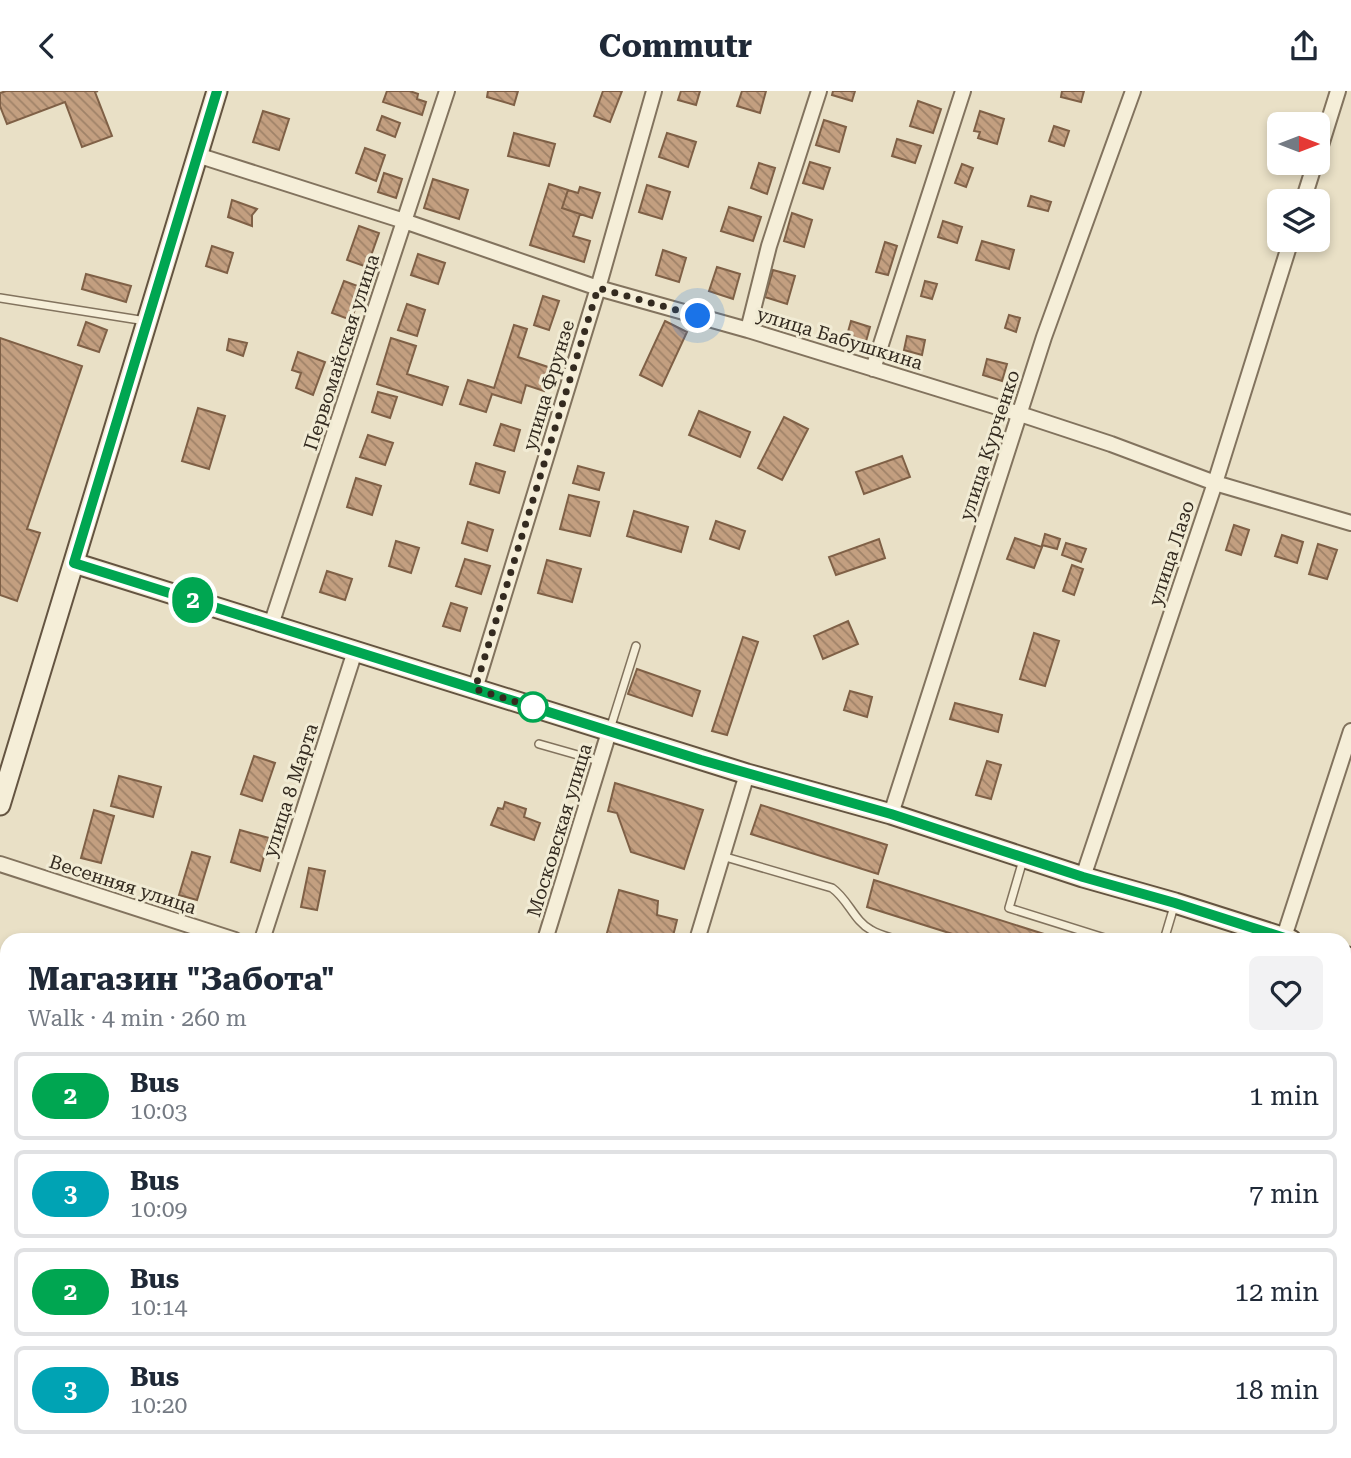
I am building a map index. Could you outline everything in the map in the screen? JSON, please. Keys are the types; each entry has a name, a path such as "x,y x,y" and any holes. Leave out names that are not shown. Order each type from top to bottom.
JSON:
{"main road":[{"path":"0,805 217,91"},
{"path":"74,563 747,774 891,814 1083,877 1268,933"}],"street":[{"name":"Первомайская улица","path":"271,625 447,91"},
{"name":"улица Фрунзе","path":"475,689 598,288 654,91"},
{"path":"748,330 768,246 819,91"},
{"path":"873,369 963,91"},
{"name":"улица Курченко","path":"891,814 1052,312 1133,91"},
{"path":"1330,117 1338,91"},
{"name":"улица Бабушкина","path":"197,155 404,221 598,288 748,330 1020,414 1215,483 1351,523"},
{"name":"улица Лазо","path":"1083,877 1215,483 1287,252"},
{"name":"улица 8 Марта","path":"264,933 355,651"},
{"name":"Московская улица","path":"547,933 609,731"},
{"path":"1288,933 1350,739"},
{"path":"699,933 747,774"},
{"name":"Весенняя улица","path":"0,864 213,933"}],"lane":[{"path":"0,298 147,322"},
{"path":"609,731 636,646"},
{"path":"539,744 600,761"},
{"path":"722,856 832,888 841,895 869,930 878,933"},
{"path":"1024,857 1009,908 1089,933"},
{"path":"1166,933 1175,903"}],"building":[{"path":"98,91 95,92 112,136 82,147 65,102 7,124 0,106 0,93"},
{"path":"387,91 410,91 418,94 417,99 426,102 422,115 383,102"},
{"path":"488,91 518,91 514,105 487,97"},
{"path":"603,91 622,91 610,122 594,116"},
{"path":"681,91 700,91 696,105 678,100"},
{"path":"742,91 766,91 760,113 737,106"},
{"path":"833,91 855,91 852,101 832,95"},
{"path":"1062,91 1084,91 1081,102 1061,97"},
{"path":"918,101 941,109 933,133 910,126"},
{"path":"263,111 289,119 279,150 253,142"},
{"path":"980,111 1004,119 997,144 978,138 980,132 974,131"},
{"path":"382,116 400,123 395,137 377,130"},
{"path":"824,120 846,127 839,152 816,145"},
{"path":"1054,126 1069,131 1064,146 1049,141"},
{"path":"514,133 555,144 549,166 508,156"},
{"path":"667,133 696,142 688,167 659,157"},
{"path":"897,139 921,146 915,163 892,156"},
{"path":"365,148 385,155 376,181 356,173"},
{"path":"810,162 830,168 823,189 803,183"},
{"path":"759,163 775,168 767,194 751,188"},
{"path":"962,164 973,168 966,187 955,183"},
{"path":"384,173 402,179 396,198 378,192"},
{"path":"433,179 468,190 459,219 424,208"},
{"path":"549,184 568,190 562,208 580,214 573,236 590,241 584,262 530,245"},
{"path":"647,185 670,192 662,219 639,212"},
{"path":"580,187 600,193 592,218 562,208 568,190 578,193"},
{"path":"1031,196 1051,202 1048,211 1028,206"},
{"path":"232,200 257,209 252,215 252,226 228,217"},
{"path":"729,207 761,217 753,241 721,231"},
{"path":"792,213 812,220 804,247 784,241"},
{"path":"943,221 962,227 957,243 938,237"},
{"path":"359,226 379,233 367,267 347,260"},
{"path":"982,241 1014,250 1009,269 976,260"},
{"path":"885,242 897,246 888,275 876,272"},
{"path":"212,246 233,253 227,273 206,266"},
{"path":"663,250 686,258 679,282 656,275"},
{"path":"418,254 445,263 438,284 411,275"},
{"path":"717,267 740,274 733,299 709,291"},
{"path":"773,270 795,276 787,304 765,297"},
{"path":"86,274 131,286 126,302 82,289"},
{"path":"344,281 363,288 351,320 332,313"},
{"path":"925,281 937,284 932,299 921,296"},
{"path":"543,296 559,301 549,330 534,325"},
{"path":"407,304 425,310 417,336 398,330"},
{"path":"1009,315 1020,318 1016,332 1005,328"},
{"path":"665,321 687,332 662,386 640,375"},
{"path":"851,321 870,327 865,345 846,339"},
{"path":"86,322 107,330 99,352 78,345"},
{"path":"514,325 527,329 518,357 551,368 544,391 526,385 521,403 492,394 486,412 460,404 468,380 494,388"},
{"path":"907,336 925,340 922,355 904,350"},
{"path":"0,338 82,366 27,529 40,533 17,601 0,595"},
{"path":"391,338 416,346 407,374 448,387 442,405 377,384"},
{"path":"229,339 247,343 243,356 227,350"},
{"path":"298,352 325,362 313,395 296,388 301,373 292,370"},
{"path":"987,359 1007,364 1002,381 983,375"},
{"path":"378,392 397,397 390,418 372,412"},
{"path":"198,408 225,416 209,469 182,461"},
{"path":"699,411 750,432 740,457 689,435"},
{"path":"784,417 808,429 782,480 758,468"},
{"path":"501,424 520,430 514,451 494,445"},
{"path":"368,435 393,443 385,465 360,457"},
{"path":"902,456 910,477 864,494 856,472"},
{"path":"476,463 505,472 499,493 470,484"},
{"path":"578,466 604,473 599,490 573,483"},
{"path":"356,478 381,486 372,515 347,507"},
{"path":"569,495 599,502 590,536 560,529"},
{"path":"634,511 688,527 681,552 627,536"},
{"path":"716,521 745,531 739,549 710,539"},
{"path":"468,522 493,530 487,551 462,543"},
{"path":"1234,525 1249,530 1241,555 1226,550"},
{"path":"1045,534 1060,539 1057,549 1042,545"},
{"path":"1282,535 1303,542 1297,563 1275,556"},
{"path":"1015,538 1042,547 1034,568 1007,559"},
{"path":"879,539 885,558 836,575 829,557"},
{"path":"396,541 419,548 411,573 389,566"},
{"path":"1066,543 1086,549 1081,562 1062,555"},
{"path":"1318,544 1337,550 1327,579 1309,574"},
{"path":"465,559 490,566 481,594 456,586"},
{"path":"547,560 581,569 572,602 538,593"},
{"path":"1072,565 1083,569 1074,595 1063,591"},
{"path":"327,571 352,579 345,600 320,592"},
{"path":"451,603 467,608 460,631 443,626"},
{"path":"848,621 858,644 823,659 814,636"},
{"path":"1034,633 1059,641 1045,686 1020,679"},
{"path":"743,637 758,642 727,735 712,731"},
{"path":"637,669 700,691 692,716 628,694"},
{"path":"850,691 872,697 867,717 844,710"},
{"path":"955,703 1002,715 998,732 950,719"},
{"path":"254,756 275,763 262,801 241,794"},
{"path":"987,761 1001,765 991,799 976,795"},
{"path":"119,776 161,787 153,817 111,806"},
{"path":"615,783 703,810 684,869 631,852 617,813 608,811"},
{"path":"505,802 526,809 524,817 540,823 534,840 491,825 498,808 503,809"},
{"path":"761,805 887,845 878,874 751,834"},
{"path":"94,810 114,816 101,863 81,858"},
{"path":"240,830 269,838 260,871 231,862"},
{"path":"192,852 210,857 197,900 179,895"},
{"path":"309,868 325,871 317,910 301,907"},
{"path":"874,880 1041,933 948,933 867,907"},
{"path":"619,890 658,901 657,915 677,920 674,933 607,933"}],"bus line":[{"name":"2","path":"217,91 74,563 701,760 891,814 1083,877 1269,933"}],"route":[{"path":"533,707 542,710 475,689 598,288 698,316"}]}
